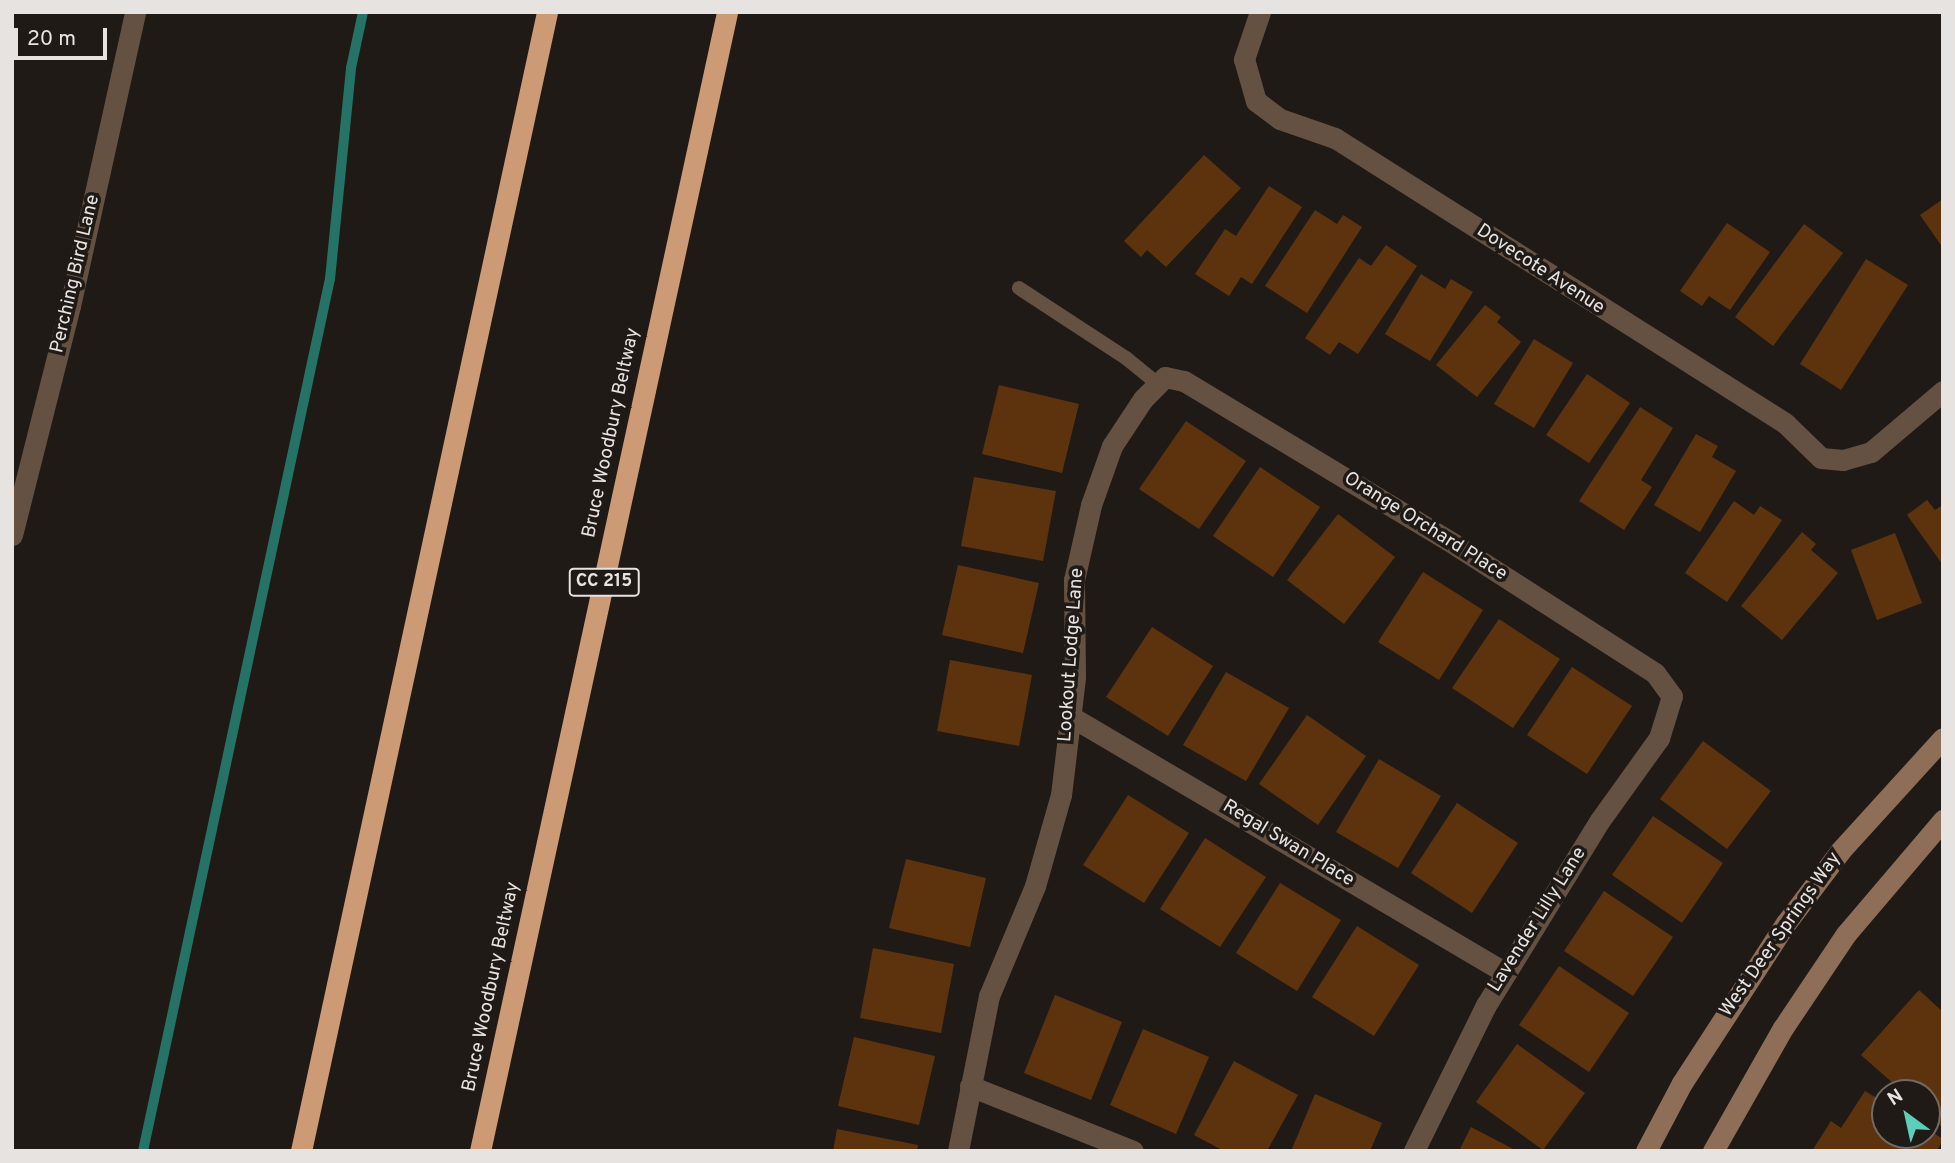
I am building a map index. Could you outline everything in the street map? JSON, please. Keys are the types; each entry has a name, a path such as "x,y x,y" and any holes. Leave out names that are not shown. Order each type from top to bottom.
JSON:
{"highway":[{"path":"524,118 537,12"},
{"path":"301,1151 547,12"},
{"name":"Bruce Woodbury Beltway","path":"480,1151 727,12"}],"main road":[{"name":"West Deer Springs Way","path":"1646,1151 1682,1083 1786,923 1841,850 1943,738"},
{"path":"1713,1151 1783,1028 1846,934 1943,820"}],"street":[{"name":"Perching Bird Lane","path":"12,535 70,306 135,12"},
{"name":"Dovecote Avenue","path":"1260,12 1244,59 1256,101 1280,119 1335,138 1785,423 1821,458 1843,460 1871,452 1943,391"},
{"name":"Orange Orchard Place","path":"1162,380 1184,381 1457,546 1656,673 1672,696"},
{"name":"Lookout Lodge Lane","path":"958,1151 989,996 1035,886 1061,795 1075,677 1074,580 1091,505 1112,446 1143,399 1162,380"},
{"name":"Lavender Lilly Lane","path":"1414,1151 1486,1005 1600,820 1659,738 1672,696"},
{"name":"Regal Swan Place","path":"1070,716 1506,973"},
{"path":"970,1086 1133,1151"}],"lane":[{"path":"1019,288 1162,380"}],"building":[{"path":"1204,155 1241,188 1166,267 1147,250 1141,257 1124,241"},
{"path":"1269,186 1302,207 1252,284 1241,277 1229,296 1195,274 1225,229 1236,236"},
{"path":"1943,199 1943,248 1920,215"},
{"path":"1315,210 1337,224 1343,215 1362,227 1307,313 1265,286"},
{"path":"1727,223 1770,252 1730,310 1709,296 1702,306 1680,291"},
{"path":"1804,224 1843,253 1773,346 1735,317"},
{"path":"1386,245 1417,266 1358,354 1339,342 1330,355 1305,338 1359,258 1371,266"},
{"path":"1866,259 1908,285 1841,390 1800,364"},
{"path":"1421,274 1445,289 1451,279 1473,292 1430,361 1385,334"},
{"path":"1485,305 1501,317 1497,322 1521,342 1477,397 1436,365"},
{"path":"1534,339 1573,363 1534,428 1494,404"},
{"path":"1587,374 1630,403 1589,463 1546,435"},
{"path":"999,385 1079,404 1062,473 982,454"},
{"path":"1640,407 1673,428 1641,480 1652,487 1624,530 1579,501"},
{"path":"1186,421 1246,461 1199,529 1139,489"},
{"path":"1696,434 1718,446 1712,457 1736,471 1700,532 1654,505"},
{"path":"1260,467 1320,507 1273,577 1213,536"},
{"path":"974,477 1056,491 1043,561 961,546"},
{"path":"1927,500 1935,510 1943,505 1943,565 1907,515"},
{"path":"1734,501 1754,515 1760,506 1782,520 1727,602 1685,573"},
{"path":"1338,514 1395,557 1344,624 1287,580"},
{"path":"1802,532 1816,544 1811,550 1838,573 1782,640 1741,606"},
{"path":"1895,533 1922,603 1877,620 1851,550"},
{"path":"958,565 1039,583 1023,653 942,635"},
{"path":"1423,572 1483,610 1439,680 1378,642"},
{"path":"1499,619 1560,659 1513,728 1452,688"},
{"path":"1152,627 1213,666 1168,736 1106,697"},
{"path":"950,660 1032,675 1019,746 937,731"},
{"path":"1572,667 1632,706 1587,774 1527,735"},
{"path":"1226,672 1289,708 1246,781 1183,745"},
{"path":"1307,715 1366,756 1318,825 1259,784"},
{"path":"1703,741 1771,791 1727,849 1660,799"},
{"path":"1379,759 1441,796 1398,868 1336,832"},
{"path":"1128,795 1189,833 1144,903 1083,865"},
{"path":"1457,803 1518,843 1472,913 1411,873"},
{"path":"1653,816 1723,863 1682,923 1612,875"},
{"path":"1205,838 1266,877 1220,947 1160,909"},
{"path":"906,859 986,878 970,947 889,928"},
{"path":"1280,883 1341,920 1297,991 1236,953"},
{"path":"1604,891 1673,937 1633,996 1564,951"},
{"path":"1357,926 1419,965 1374,1036 1312,997"},
{"path":"873,948 954,964 941,1033 860,1018"},
{"path":"1559,966 1629,1013 1589,1072 1519,1025"},
{"path":"1919,990 1943,1012 1943,1128 1941,1079 1888,1079 1861,1055"},
{"path":"1055,995 1122,1022 1091,1100 1024,1073"},
{"path":"1143,1029 1209,1057 1176,1134 1110,1105"},
{"path":"854,1037 935,1056 919,1125 838,1106"},
{"path":"1517,1044 1585,1093 1543,1150 1476,1102"},
{"path":"1234,1061 1298,1095 1267,1151 1224,1151 1194,1135"},
{"path":"1865,1091 1871,1095 1871,1149 1938,1149 1812,1151 1831,1121 1841,1128"},
{"path":"1315,1094 1382,1123 1370,1151 1291,1151"},
{"path":"1471,1127 1517,1151 1459,1151"},
{"path":"837,1129 918,1145 917,1151 833,1151"}],"waterway":[{"path":"143,1151 330,279 351,68 363,12"}]}
